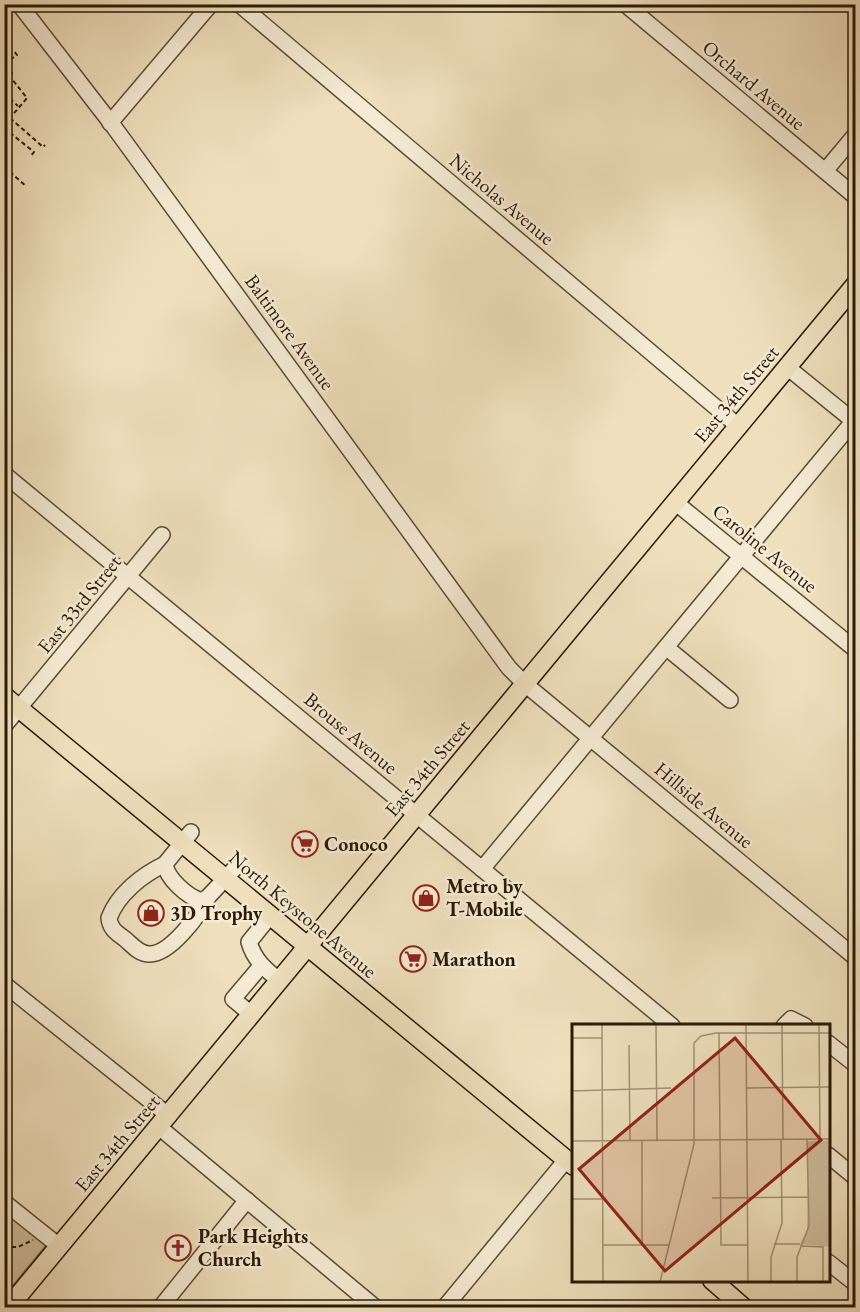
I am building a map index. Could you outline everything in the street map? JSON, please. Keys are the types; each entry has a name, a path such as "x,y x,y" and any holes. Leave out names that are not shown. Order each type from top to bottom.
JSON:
{"main road":[{"name":"East 34th Street","path":"8,1308 855,284"},
{"name":"North Keystone Avenue","path":"4,696 231,873 270,916 570,1163"},
{"path":"713,1282 744,1308"}],"street":[{"name":"Baltimore Avenue","path":"19,4 110,123 509,668 525,684"},
{"path":"110,123 210,4"},
{"name":"Nicholas Avenue","path":"238,4 738,426"},
{"name":"Orchard Avenue","path":"625,4 855,197"},
{"path":"825,171 855,134"},
{"path":"482,869 855,421 787,367"},
{"name":"Brouse Avenue","path":"4,474 670,1024"},
{"name":"Caroline Avenue","path":"675,502 855,650"},
{"name":"East 33rd Street","path":"4,726 162,535"},
{"path":"667,648 730,700"},
{"name":"Hillside Avenue","path":"525,684 855,958"},
{"path":"187,838 165,864 149,872 120,899 109,918 113,930 140,952 150,954 172,943 198,915 208,897 231,873"},
{"path":"165,864 170,877 195,899 201,901 208,897"},
{"path":"270,916 249,942 252,953 261,966 280,981"},
{"path":"252,1015 233,999 261,966"},
{"path":"4,984 164,1121 247,1200 376,1308"},
{"path":"786,1024 790,1019 801,1024"},
{"path":"830,1045 855,1065"},
{"path":"830,1157 855,1178"},
{"path":"444,1308 570,1163"},
{"path":"160,1308 247,1200"},
{"path":"4,1202 59,1246"},
{"path":"830,1264 855,1284"}],"path":[{"path":"4,64 17,55 14,51"},
{"path":"7,56 10,60"},
{"path":"4,69 27,98 4,126 34,152 30,157"},
{"path":"9,75 14,72"},
{"path":"15,83 20,80"},
{"path":"19,88 24,85"},
{"path":"25,96 29,93"},
{"path":"4,94 19,107"},
{"path":"10,118 45,145"},
{"path":"8,139 12,134"},
{"path":"13,143 17,138"},
{"path":"25,153 29,148"},
{"path":"4,167 26,186"},
{"path":"12,174 16,169"},
{"path":"4,1247 18,1247 35,1238"}],"shaded area":[{"path":"5,1207 48,1243 5,1295"}],"place":[{"name":"Conoco","path":"305,844"},
{"name":"Metro by T-Mobile","path":"426,898"},
{"name":"3D Trophy","path":"151,913"},
{"name":"Marathon","path":"413,959"},
{"name":"Park Heights Church","path":"178,1248"}]}
